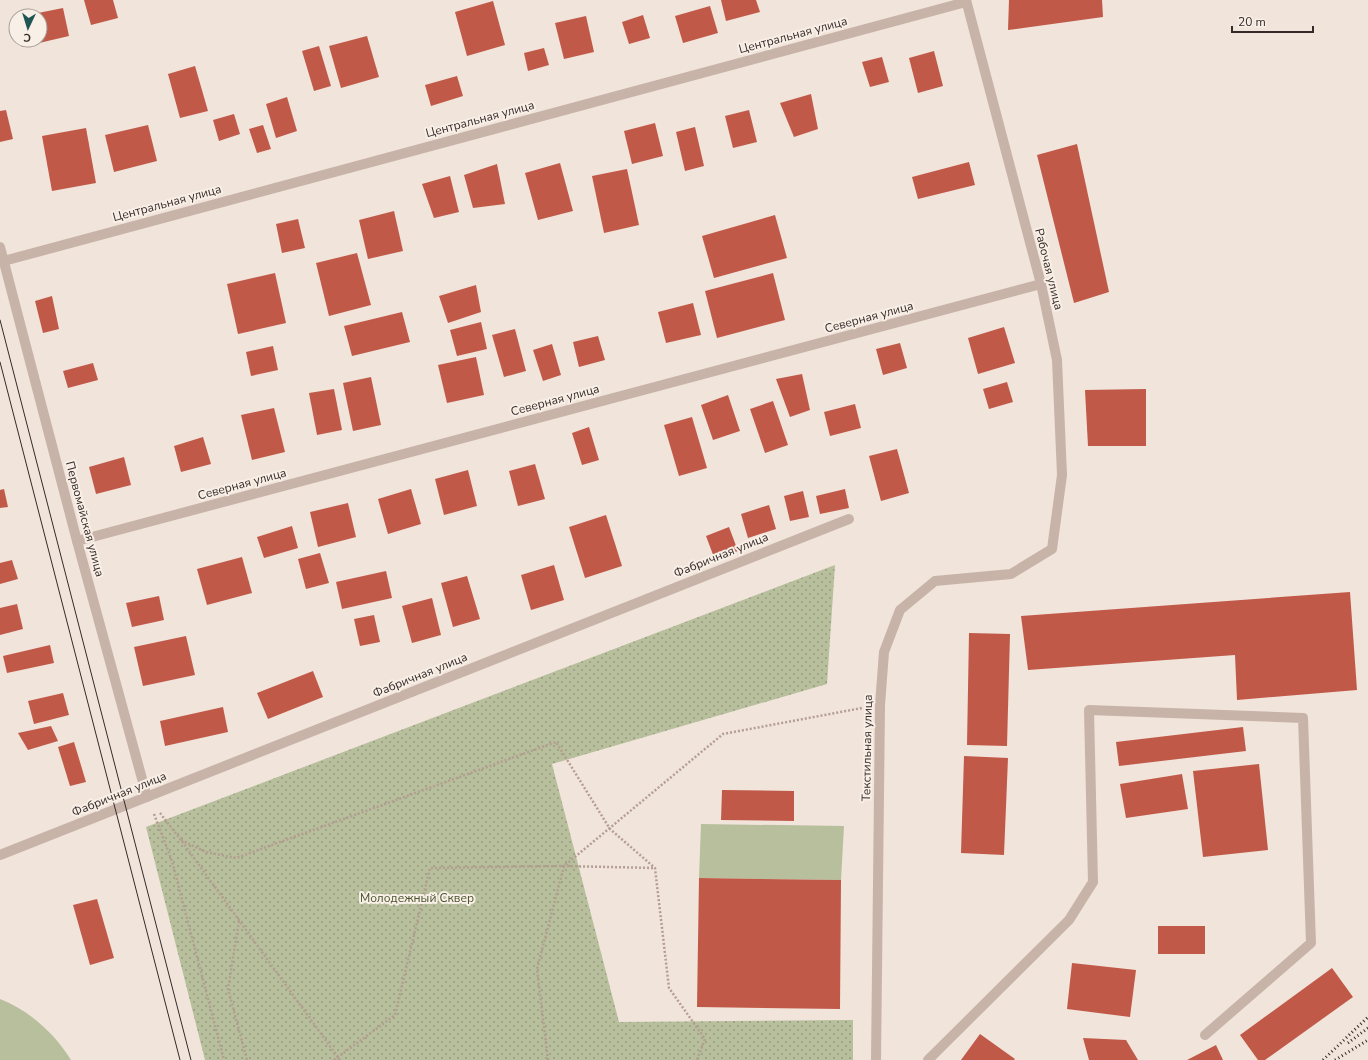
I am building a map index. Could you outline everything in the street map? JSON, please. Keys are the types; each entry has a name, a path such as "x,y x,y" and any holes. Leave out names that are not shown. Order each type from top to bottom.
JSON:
{"street":[{"name":"Центральная улица","path":"2,261 966,1"},
{"name":"Рабочая улица","path":"966,1 1041,284 1057,360 1062,475 1052,549"},
{"name":"Первомайская улица","path":"0,248 2,261 77,542 147,797"},
{"name":"Северная улица","path":"77,542 1041,284"},
{"name":"Фабричная улица","path":"0,855 849,518"},
{"name":"Текстильная улица","path":"876,1060 880,705 884,652 900,610 935,581 1011,574 1052,549"},
{"path":"928,1060 1068,920 1093,882 1089,710 1303,718 1311,943 1205,1035"}],"path":[{"path":"548,1060 537,969 564,866 723,734 880,705"},
{"path":"181,840 206,852 236,858 556,742 610,829 655,868 669,988 705,1039 697,1060"},
{"path":"147,797 181,840 339,1059"},
{"path":"147,797 172,861 224,1060"},
{"path":"334,1060 339,1059 395,1015 430,868 564,866 655,868"},
{"path":"239,920 228,989 246,1060"}],"green space":[{"name":"Молодежный Сквер","path":"835,565 827,684 552,764 619,1022 853,1020 853,1060 205,1060 146,827"},
{"path":"701,824 844,826 841,880 699,878"},
{"path":"0,999 31,1016 49,1032 65,1050 71,1060 0,1060"}],"building":[{"path":"84,0 113,0 118,18 91,25"},
{"path":"721,0 756,0 760,12 726,21"},
{"path":"1009,0 1102,0 1103,17 1008,30"},
{"path":"493,1 505,45 467,56 455,12"},
{"path":"710,6 718,33 683,43 675,16"},
{"path":"63,8 69,36 48,41 48,11"},
{"path":"643,15 650,38 629,44 622,22"},
{"path":"586,16 594,52 564,59 555,23"},
{"path":"367,36 379,77 341,88 329,46"},
{"path":"319,46 331,86 314,91 302,51"},
{"path":"544,48 549,65 528,71 524,53"},
{"path":"934,51 943,86 918,93 909,58"},
{"path":"882,57 889,82 870,87 862,62"},
{"path":"195,66 208,111 180,118 168,74"},
{"path":"457,76 463,96 431,106 425,85"},
{"path":"811,94 818,129 794,137 780,103"},
{"path":"287,97 297,131 276,138 266,104"},
{"path":"6,110 13,139 0,142 0,111"},
{"path":"749,110 757,142 733,148 725,116"},
{"path":"234,114 240,134 219,141 213,120"},
{"path":"655,123 663,156 632,164 624,131"},
{"path":"148,125 157,161 114,172 105,135"},
{"path":"263,125 271,149 257,153 249,129"},
{"path":"695,127 704,166 685,171 676,132"},
{"path":"86,128 96,183 52,191 42,136"},
{"path":"1077,144 1109,292 1074,303 1037,155"},
{"path":"969,162 975,185 918,199 912,177"},
{"path":"560,163 573,211 538,220 525,173"},
{"path":"497,164 505,204 473,208 464,175"},
{"path":"627,169 639,225 604,233 592,176"},
{"path":"450,176 459,212 434,218 422,184"},
{"path":"394,211 403,251 368,259 359,220"},
{"path":"775,215 787,258 714,278 702,236"},
{"path":"298,219 305,248 282,253 276,224"},
{"path":"357,253 371,305 329,316 316,263"},
{"path":"275,273 286,323 238,334 227,284"},
{"path":"773,273 785,320 717,338 705,291"},
{"path":"476,285 481,312 448,323 439,296"},
{"path":"52,296 59,329 43,333 35,301"},
{"path":"693,303 701,335 666,343 658,312"},
{"path":"402,312 410,342 352,356 344,326"},
{"path":"481,322 487,349 457,356 450,330"},
{"path":"1004,327 1015,363 978,374 968,338"},
{"path":"515,329 526,371 504,377 492,335"},
{"path":"598,336 605,360 579,367 573,342"},
{"path":"900,343 907,368 883,375 876,349"},
{"path":"552,344 561,375 543,381 533,350"},
{"path":"273,346 278,370 251,376 246,352"},
{"path":"476,357 484,395 447,403 438,365"},
{"path":"93,363 98,380 68,388 63,371"},
{"path":"802,374 810,410 790,417 776,379"},
{"path":"371,377 381,425 353,431 343,383"},
{"path":"1007,382 1013,402 989,409 983,389"},
{"path":"334,389 342,430 317,435 309,393"},
{"path":"1146,389 1146,446 1088,446 1085,390"},
{"path":"728,395 740,431 713,440 701,405"},
{"path":"773,401 788,445 765,453 750,409"},
{"path":"855,404 861,428 830,436 824,412"},
{"path":"274,408 285,452 252,460 241,415"},
{"path":"692,417 707,468 679,476 664,425"},
{"path":"589,427 599,460 582,465 572,433"},
{"path":"203,437 211,464 181,472 174,446"},
{"path":"897,449 909,493 881,501 869,456"},
{"path":"124,457 131,485 96,494 89,467"},
{"path":"535,464 545,499 518,506 509,471"},
{"path":"468,470 477,506 444,515 435,479"},
{"path":"4,489 8,507 0,508 0,490"},
{"path":"411,489 421,524 388,534 378,499"},
{"path":"845,489 849,508 820,514 816,496"},
{"path":"803,491 809,517 790,521 784,496"},
{"path":"348,503 356,537 318,547 310,512"},
{"path":"769,505 776,529 748,538 741,514"},
{"path":"606,515 622,566 585,578 569,527"},
{"path":"292,526 298,548 264,558 257,537"},
{"path":"729,527 738,551 715,560 706,536"},
{"path":"320,553 329,583 306,589 298,559"},
{"path":"242,557 252,593 207,605 197,569"},
{"path":"12,560 18,579 0,584 0,563"},
{"path":"554,565 564,600 531,610 521,575"},
{"path":"386,571 392,598 342,609 336,582"},
{"path":"467,576 480,619 453,627 441,583"},
{"path":"1350,592 1357,690 1237,700 1235,655 1028,670 1021,616"},
{"path":"159,596 164,620 132,627 126,603"},
{"path":"432,598 441,635 412,643 402,606"},
{"path":"17,604 23,629 0,635 0,608"},
{"path":"374,615 380,642 360,646 354,619"},
{"path":"969,633 1010,634 1007,746 967,745"},
{"path":"186,636 195,675 143,686 134,647"},
{"path":"50,645 54,663 7,673 3,656"},
{"path":"313,671 323,697 268,719 257,693"},
{"path":"63,693 69,715 34,724 28,701"},
{"path":"223,707 228,732 165,746 160,721"},
{"path":"51,726 58,741 28,750 18,733"},
{"path":"1243,727 1246,751 1119,766 1116,742"},
{"path":"74,742 86,782 70,786 58,747"},
{"path":"964,756 1008,758 1004,855 961,853"},
{"path":"1259,764 1268,850 1203,857 1193,771"},
{"path":"1182,774 1188,809 1126,818 1120,784"},
{"path":"722,790 794,791 794,821 721,820"},
{"path":"699,878 841,880 840,1009 697,1007"},
{"path":"97,899 114,958 90,965 73,905"},
{"path":"1158,926 1205,926 1205,954 1158,954"},
{"path":"1072,963 1136,970 1130,1017 1067,1009"},
{"path":"1332,968 1353,997 1265,1060 1258,1060 1240,1035"},
{"path":"980,1034 1015,1059 961,1060"},
{"path":"1083,1038 1126,1040 1138,1060 1089,1060"},
{"path":"1216,1045 1223,1060 1187,1060"}],"tram line":[{"path":"0,320 191,1060"},
{"path":"0,362 180,1060"}],"railway":[{"path":"1323,1060 1368,1017"},
{"path":"1348,1043 1368,1028"},
{"path":"1335,1060 1368,1040"}]}
